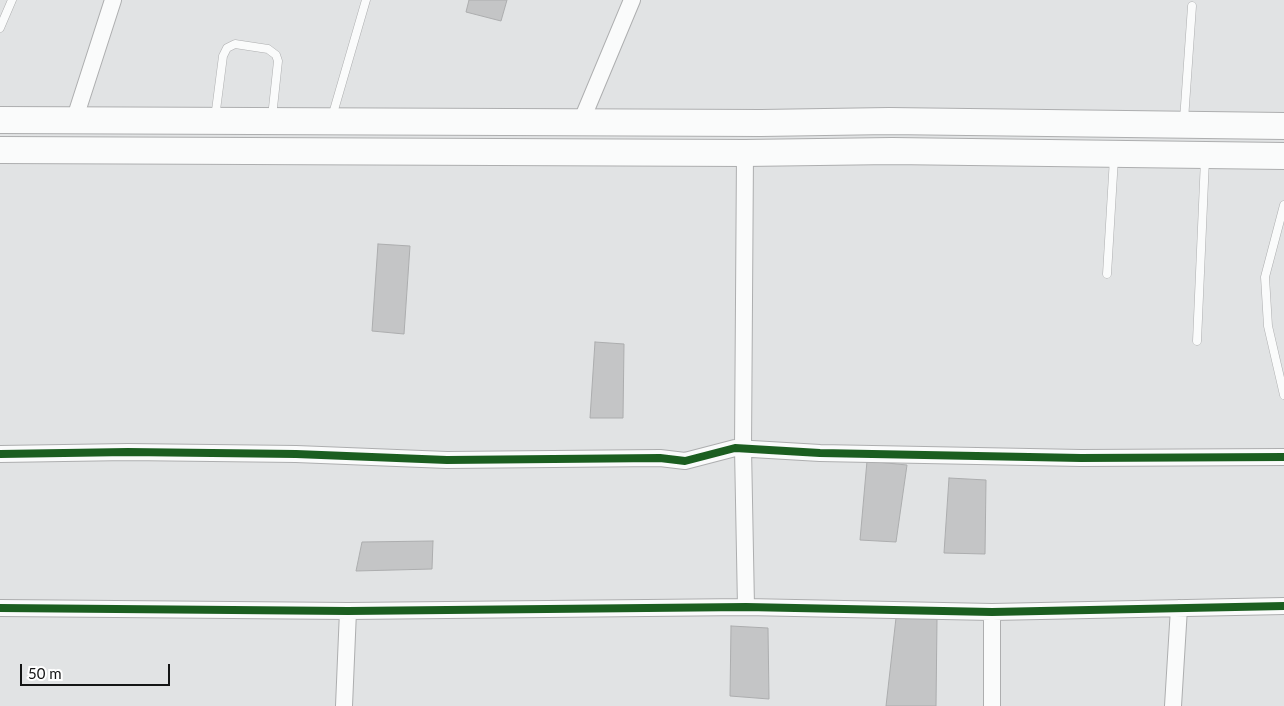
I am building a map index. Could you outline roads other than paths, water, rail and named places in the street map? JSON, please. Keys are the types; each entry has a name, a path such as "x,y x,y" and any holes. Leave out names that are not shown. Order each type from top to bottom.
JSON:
{"highway":[{"path":"0,120 761,123 889,121 1284,126"},
{"path":"0,150 745,153 892,151 1284,156"}],"street":[{"path":"74,121 113,0"},
{"path":"581,122 632,0"},
{"path":"745,153 743,448 746,607"},
{"path":"0,454 128,452 296,454 447,460 660,458 685,461 735,448 743,448 820,453 1072,458 1284,457"},
{"path":"0,608 348,611 746,607 992,612 1284,606"},
{"path":"1173,706 1179,608"},
{"path":"344,706 348,611"},
{"path":"992,612 992,706"}],"lane":[{"path":"0,28 12,0"},
{"path":"330,122 366,0"},
{"path":"1184,125 1192,6"},
{"path":"215,121 224,56 227,48 235,44 268,49 276,55 278,61 271,121"},
{"path":"1107,274 1114,154"},
{"path":"1197,341 1205,155"},
{"path":"1284,205 1265,277 1268,326 1284,395"}]}
